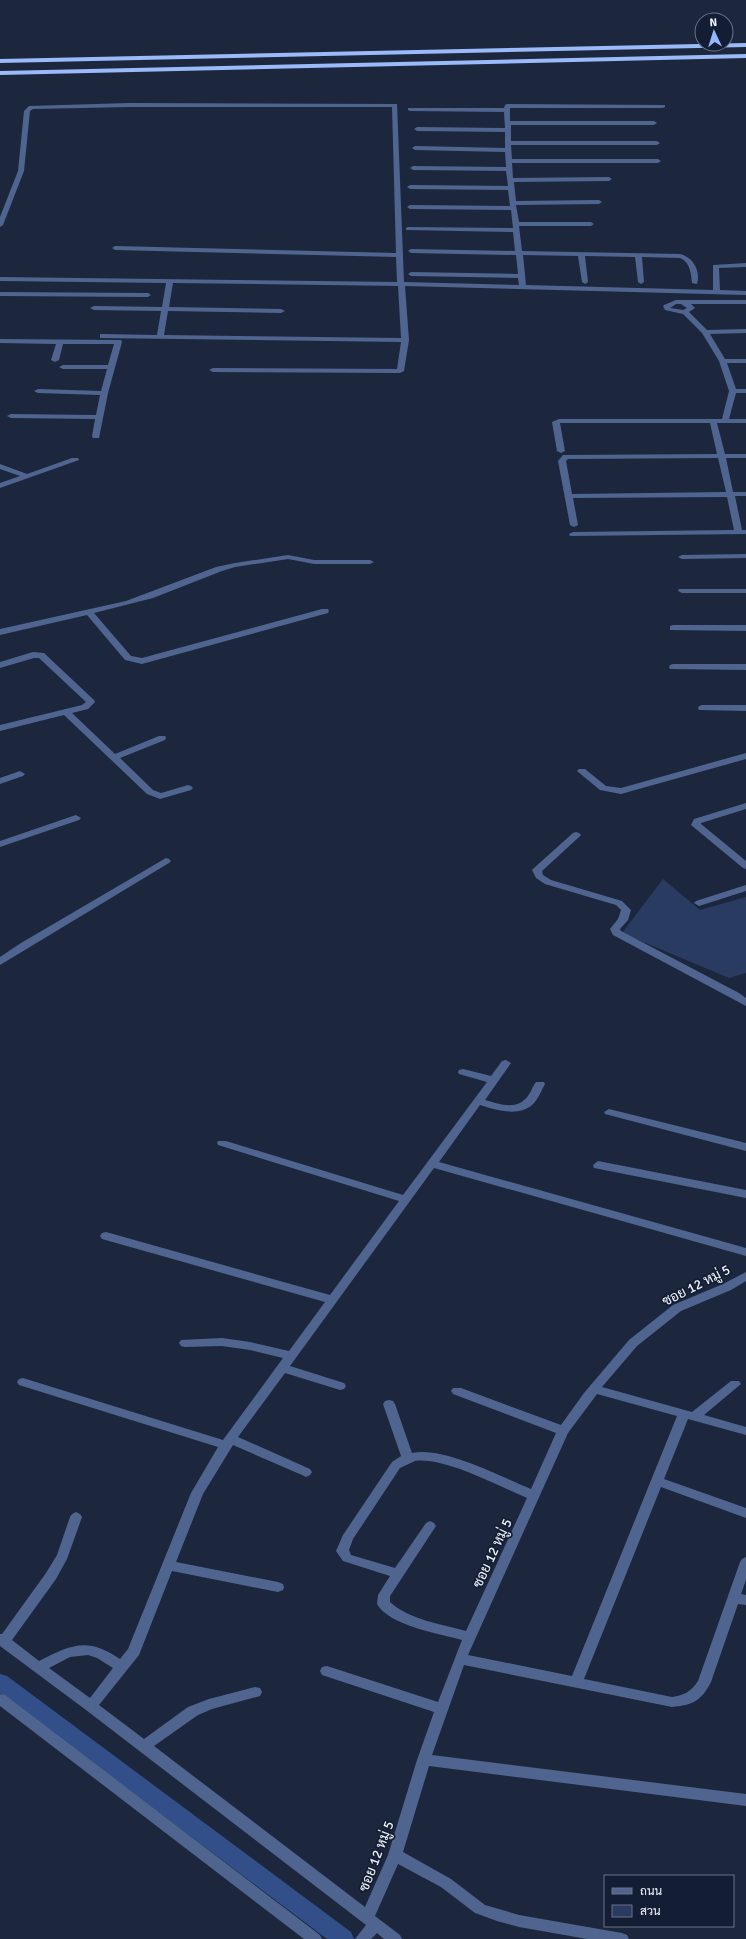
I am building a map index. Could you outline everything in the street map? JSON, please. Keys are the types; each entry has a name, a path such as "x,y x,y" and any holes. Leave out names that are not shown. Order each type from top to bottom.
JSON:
{"highway":[{"path":"0,62 746,45"},
{"path":"0,73 746,56"}],"street":[{"path":"0,225 21,171 27,111 31,107 113,105 395,105 398,255 405,340 401,369 396,372 213,370"},
{"path":"523,288 509,169 507,106 663,106"},
{"path":"410,109 507,110"},
{"path":"417,129 654,123"},
{"path":"415,148 657,143"},
{"path":"509,161 658,161"},
{"path":"413,168 509,169"},
{"path":"510,180 609,179"},
{"path":"410,187 511,188"},
{"path":"410,207 599,202"},
{"path":"408,229 591,224"},
{"path":"115,248 398,255"},
{"path":"411,251 686,257 694,268 696,283"},
{"path":"581,255 585,282"},
{"path":"638,256 641,282"},
{"path":"717,292 715,266 746,265"},
{"path":"411,274 521,276"},
{"path":"0,279 400,284 746,293"},
{"path":"160,337 170,281"},
{"path":"646,291 670,303 746,302"},
{"path":"0,294 148,295"},
{"path":"670,303 666,306 667,309 677,312 685,312 690,309 691,306 682,302"},
{"path":"94,308 281,311"},
{"path":"685,312 705,332 723,361 733,392 725,421"},
{"path":"705,332 746,331"},
{"path":"104,336 405,340"},
{"path":"55,360 60,341"},
{"path":"0,342 118,342 110,367 96,436"},
{"path":"723,361 746,361"},
{"path":"63,367 110,367"},
{"path":"733,392 746,391"},
{"path":"38,392 104,393"},
{"path":"11,416 99,417"},
{"path":"561,451 556,422 559,421 746,421"},
{"path":"573,534 742,532 730,494 713,421"},
{"path":"574,525 562,461 566,457 746,456"},
{"path":"0,486 75,460"},
{"path":"0,466 26,476"},
{"path":"568,496 746,494"},
{"path":"682,557 746,556"},
{"path":"0,632 128,603 219,569 256,562 288,557 314,562 370,562"},
{"path":"682,591 746,591"},
{"path":"88,611 128,658 134,661 142,661 324,611"},
{"path":"673,628 746,628"},
{"path":"0,665 33,655 41,656 90,702 88,705 66,712 0,728"},
{"path":"673,667 746,667"},
{"path":"702,708 746,708"},
{"path":"66,712 155,796 188,788"},
{"path":"114,758 162,738"},
{"path":"582,771 603,788 621,791 746,756"},
{"path":"0,781 20,774"},
{"path":"745,864 696,825 700,820 746,806"},
{"path":"0,844 76,818"},
{"path":"576,835 537,870 539,876 548,882 619,903 624,906 626,914 615,929 616,933 735,995 746,1003"},
{"path":"0,962 24,945 166,861"},
{"path":"699,904 746,888"},
{"path":"91,1706 134,1651 197,1494 229,1442 506,1063"},
{"path":"463,1072 494,1080"},
{"path":"478,1102 503,1107 516,1107 527,1103 540,1084"},
{"path":"609,1112 746,1147"},
{"path":"222,1143 407,1200"},
{"path":"432,1164 570,1204 746,1252"},
{"path":"598,1164 746,1194"},
{"path":"106,1236 333,1300"},
{"name":"ซอย 12 หมู่ 5","path":"368,1929 394,1855 424,1760 460,1659 535,1496 563,1431 594,1390 633,1343 677,1308 728,1287 746,1276"},
{"path":"185,1343 222,1342 250,1346 292,1356"},
{"path":"283,1368 340,1386"},
{"path":"23,1382 229,1442 306,1472"},
{"path":"576,1682 657,1481 689,1416 735,1384"},
{"path":"594,1390 746,1431"},
{"path":"457,1391 563,1431"},
{"path":"389,1404 408,1458"},
{"path":"397,1574 347,1558 342,1551 346,1538 396,1465 408,1458 420,1455 437,1457 535,1496"},
{"path":"657,1481 746,1513"},
{"path":"76,1517 62,1556 2,1640 144,1746 368,1929 395,1939"},
{"path":"430,1526 384,1595 383,1604 388,1610 400,1616 470,1637"},
{"path":"460,1659 672,1702 688,1700 699,1692 740,1599 746,1562"},
{"path":"169,1566 278,1587"},
{"path":"38,1667 60,1656 80,1650 95,1651 122,1668"},
{"path":"327,1671 442,1709"},
{"path":"144,1746 194,1711 209,1704 255,1692"},
{"path":"0,1699 315,1939"},
{"path":"424,1760 746,1800"},
{"path":"394,1855 446,1883 480,1909 519,1922 622,1939"}],"green space":[{"path":"663,879 700,910 746,897 746,973 729,978 622,933"}],"waterway":[{"path":"0,1682 343,1939"}]}
